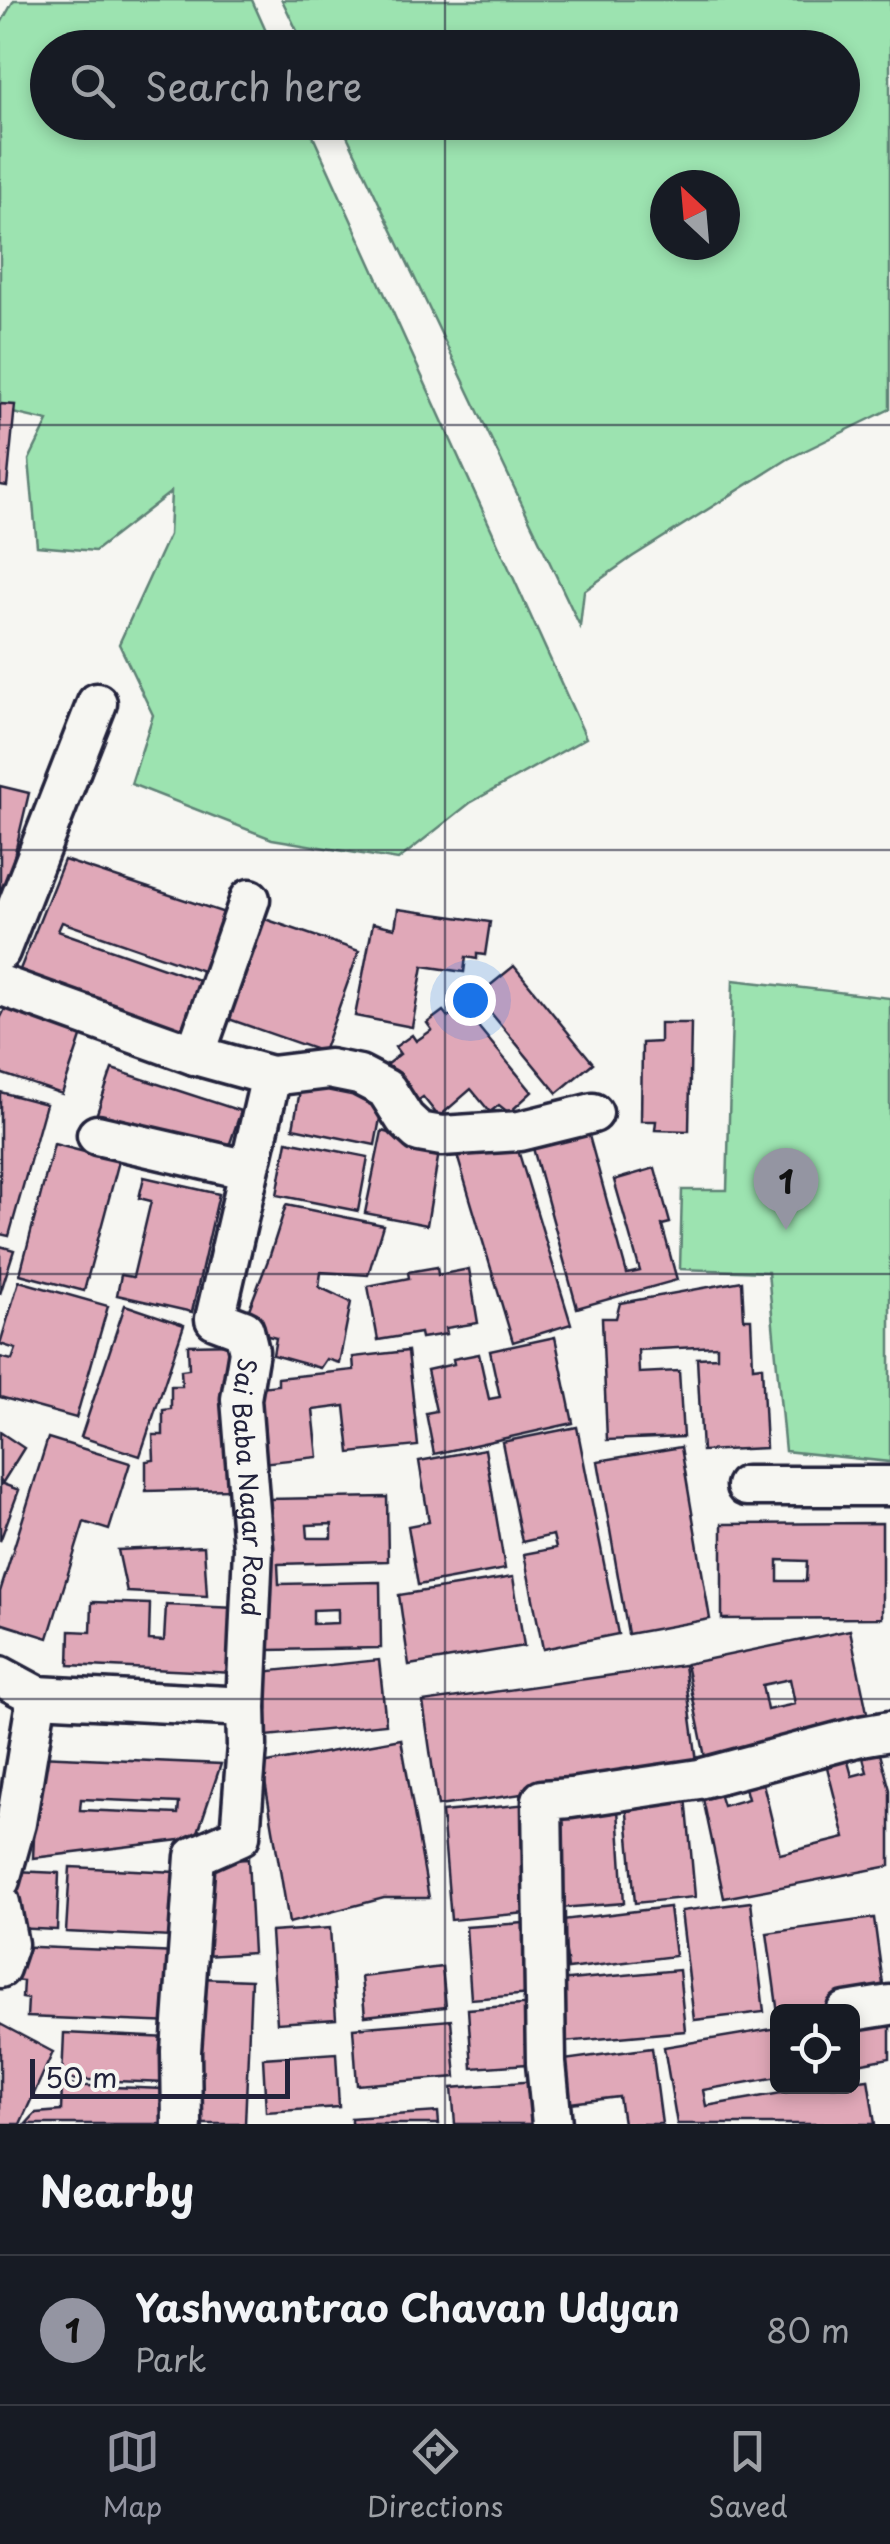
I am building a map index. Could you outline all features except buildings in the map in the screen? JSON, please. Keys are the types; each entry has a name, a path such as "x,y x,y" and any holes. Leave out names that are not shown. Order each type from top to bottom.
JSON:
{"street":[{"path":"0,951 97,703"},
{"path":"194,1055 250,899"},
{"path":"0,985 194,1055 271,1076 329,1068 359,1075 386,1088 405,1120 419,1132 442,1136 520,1130 592,1113"},
{"name":"Sai Baba Nagar Road","path":"182,2124 181,2050 195,1856 240,1836 247,1746 253,1548 241,1399 249,1351 244,1330 215,1319 271,1076"},
{"path":"97,1135 250,1170"},
{"path":"746,1486 890,1486"},
{"path":"0,1676 38,1696 246,1707"},
{"path":"0,1880 16,1823 38,1696"},
{"path":"552,2124 546,2063 542,1800 699,1779 890,1731"},
{"path":"0,1903 8,1944 0,1968"},
{"path":"860,2010 890,2005"}],"green space":[{"path":"14,0 252,0 265,30 30,30 30,140 315,140 586,738 470,803 398,860 272,839 131,784 153,715 119,644 169,535 171,492 95,551 37,546 29,460 48,421 0,410 0,25"},
{"path":"282,0 890,0 890,409 788,459 584,591 580,626 349,140 860,140 860,30 297,30"},
{"path":"733,980 890,998 890,1462 785,1451 768,1272 680,1269 682,1190 727,1190"}],"place":[{"name":"Yashwantrao Chavan Udyan","path":"786,1230"}]}
